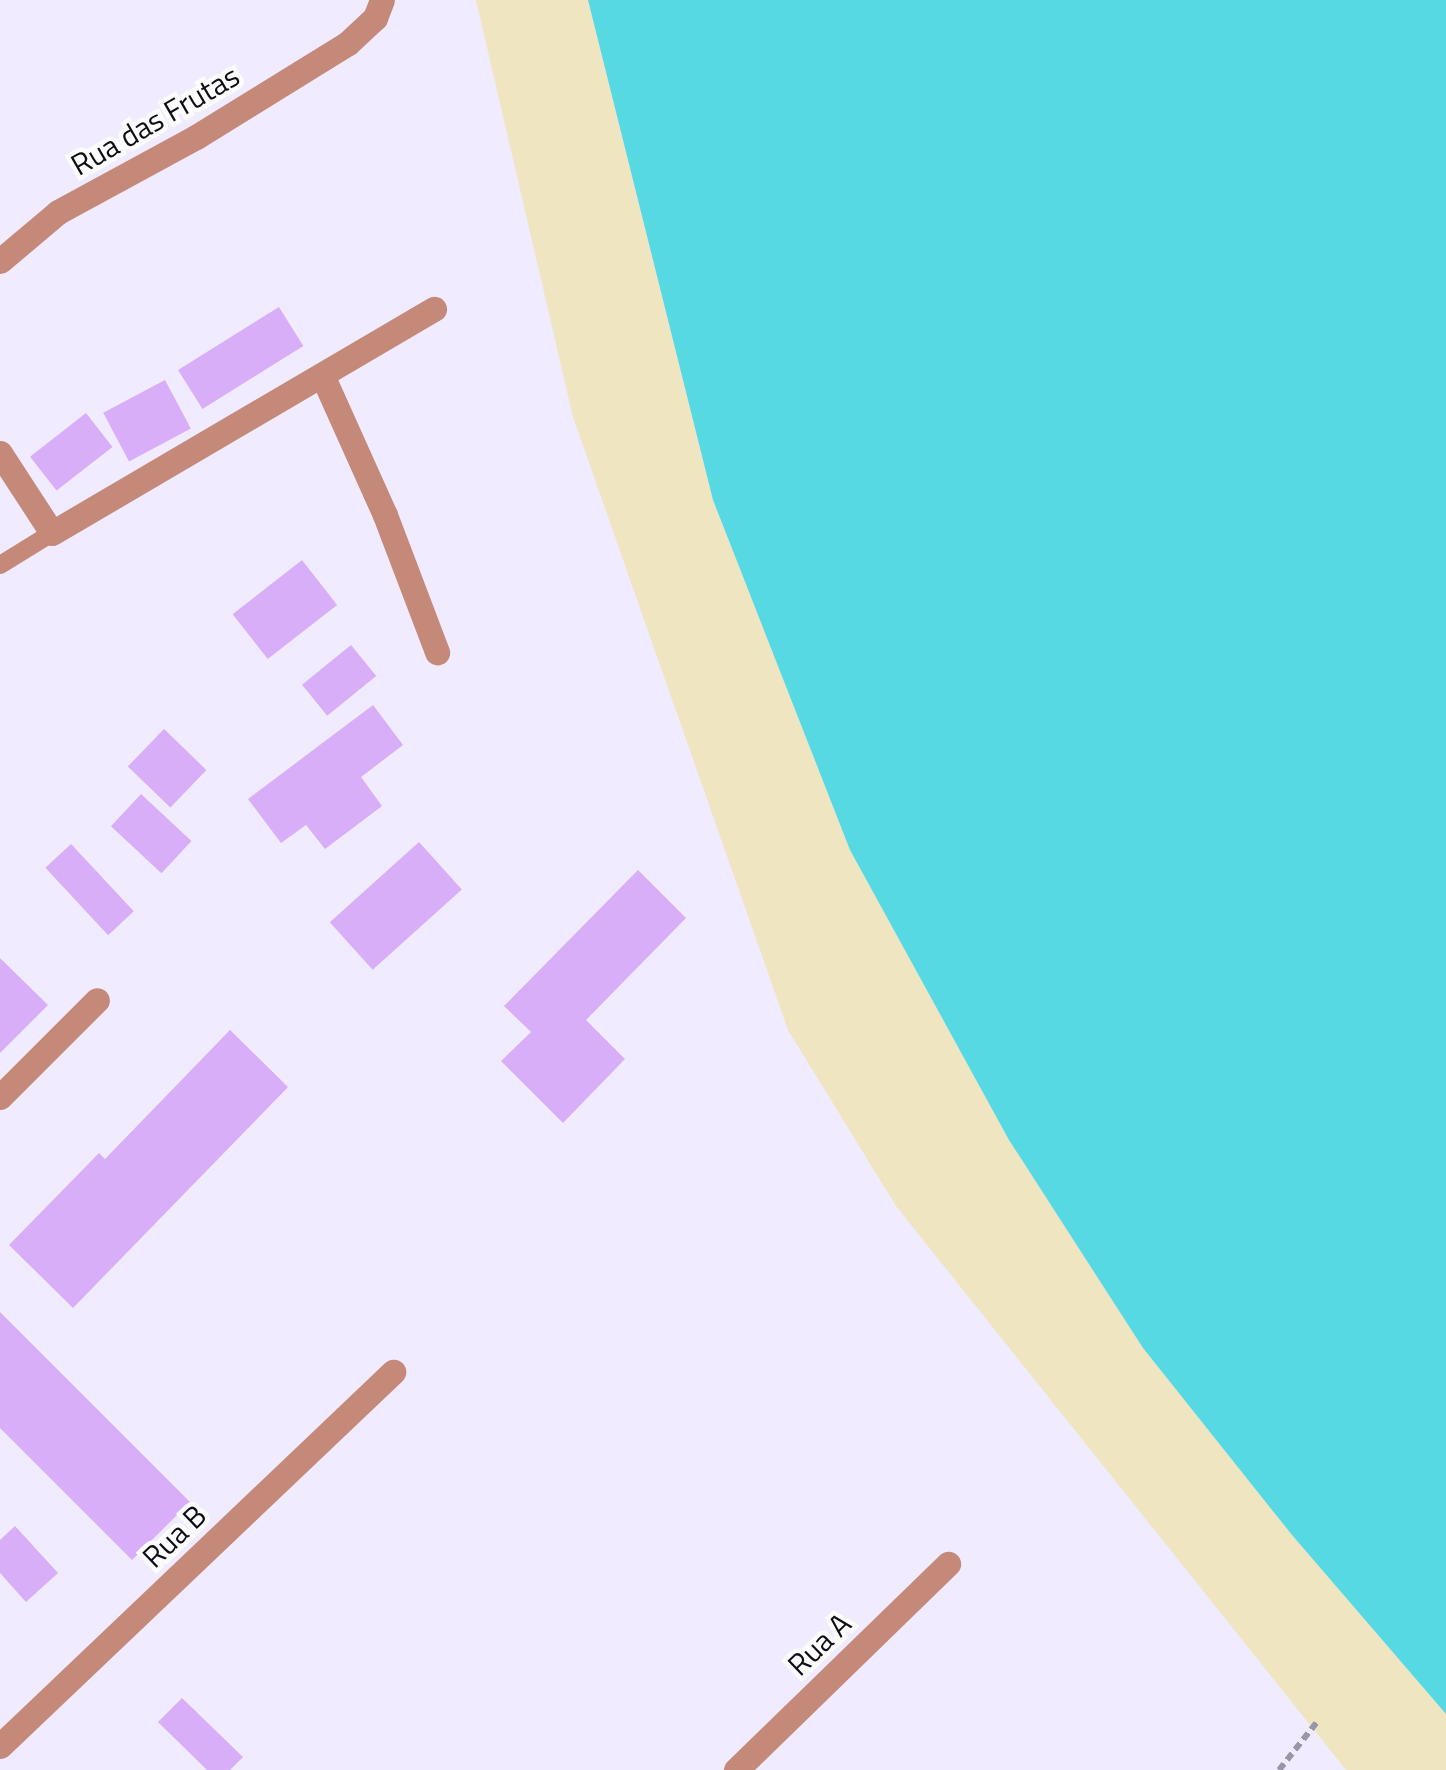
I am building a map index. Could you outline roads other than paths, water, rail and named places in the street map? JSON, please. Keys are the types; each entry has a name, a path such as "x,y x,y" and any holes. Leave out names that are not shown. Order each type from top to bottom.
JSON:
{"street":[{"name":"Rua das Frutas","path":"0,261 58,212 196,137 348,43 375,18 382,0"},
{"path":"0,453 52,534 434,309"},
{"path":"324,377 385,516 437,652"},
{"path":"0,1097 96,1000"},
{"name":"Rua B","path":"0,1746 393,1372"},
{"name":"Rua A","path":"736,1770 948,1564"}],"lane":[{"path":"0,565 52,534"}],"water":[{"path":"588,0 1446,0 1446,1714 1292,1535 1143,1348 1009,1140 850,850 713,500"}]}
